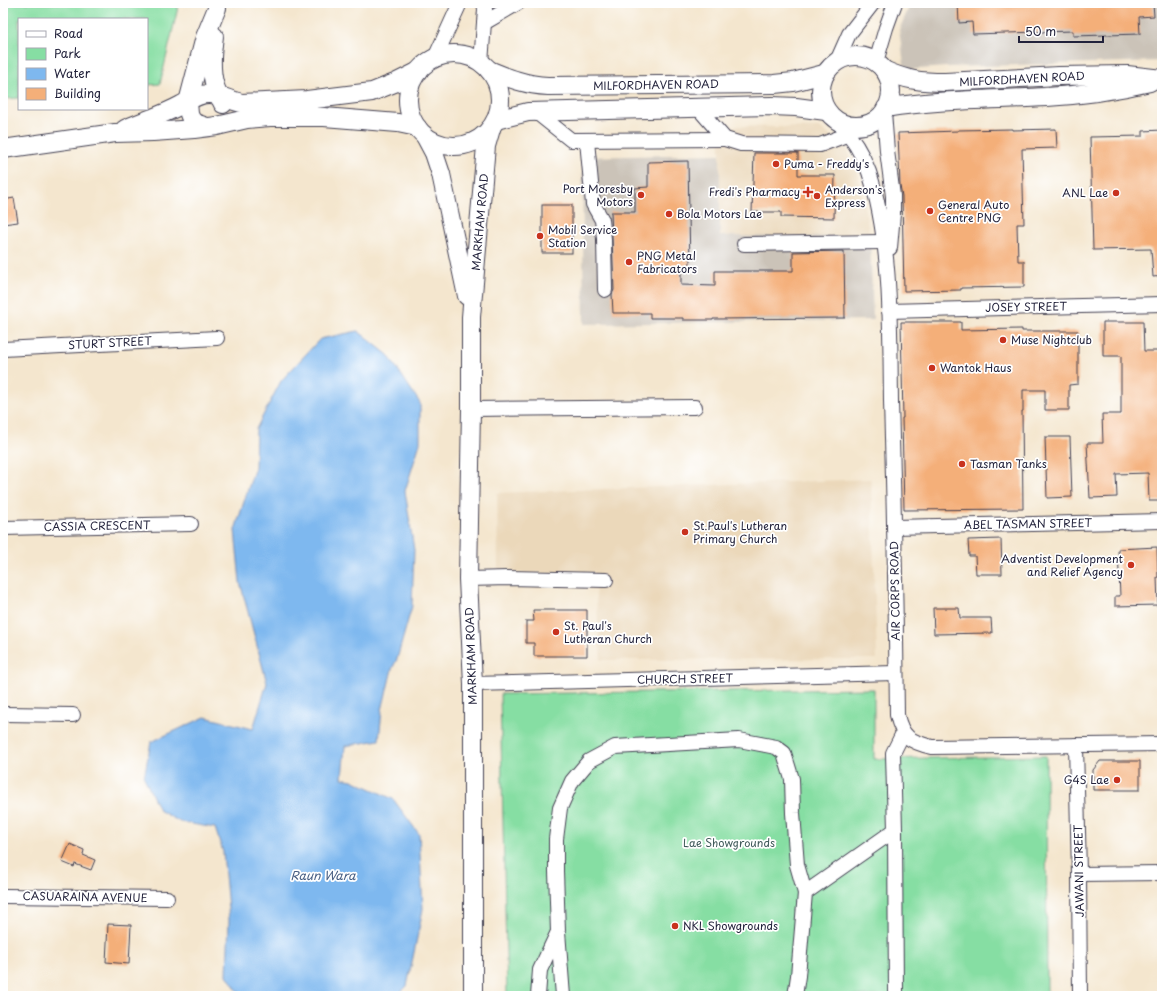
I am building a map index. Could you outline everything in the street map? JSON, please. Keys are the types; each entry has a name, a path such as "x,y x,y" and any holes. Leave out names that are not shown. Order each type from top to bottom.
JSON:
{"main road":[{"path":"217,6 212,56 214,82 224,106 224,113 223,119 212,127 195,123 191,119 188,102 205,37 217,6"},
{"path":"3,149 115,133 174,132 212,127 247,119 324,117 398,123 421,132 438,143 452,146 467,145 480,139 493,124 500,106 499,91 494,78 485,67 472,58 458,55 444,56 430,61 419,71 397,82 372,92 307,100 242,103 220,96 203,94 195,96 182,105 115,133"},
{"path":"493,124 516,114 536,112 772,106 796,107 838,122 844,124 855,126 866,125 876,120 885,110 889,102 891,91 889,80 880,66 864,57 850,56 837,61 824,74 820,93 822,102 838,122"},
{"name":"MILFORDHAVEN ROAD","path":"880,66 899,77 927,82 1059,76 1127,75 1162,79"},
{"name":"MILFORDHAVEN ROAD","path":"485,67 516,81 548,86 774,84 793,82 824,74"},
{"path":"419,71 411,84 408,99 410,114 421,132"},
{"name":"MILFORDHAVEN ROAD","path":"885,110 903,105 933,102 1084,94 1130,87 1162,79"},
{"name":"MARKHAM ROAD","path":"473,996 473,684 468,579 471,317 486,146 493,124"},
{"name":"MARKHAM ROAD","path":"421,132 434,153 441,174 471,317"}],"street":[{"path":"434,60 460,3"},
{"path":"484,3 485,67"},
{"path":"484,23 518,3"},
{"path":"837,61 849,34 873,3"},
{"path":"880,66 886,28 894,3"},
{"path":"698,108 725,139"},
{"name":"AIR CORPS ROAD","path":"885,110 887,151 893,196 892,234 887,270"},
{"path":"536,112 571,140 587,141 725,139 741,144 820,145 838,122"},
{"name":"AIR CORPS ROAD","path":"838,122 859,150 869,172 877,202 887,270 894,527 896,715 903,733"},
{"path":"587,141 593,204 602,220 604,239 604,290"},
{"path":"744,244 884,242"},
{"name":"JOSEY STREET","path":"889,311 1162,304"},
{"name":"STURT STREET","path":"3,349 217,338"},
{"path":"471,410 695,407"},
{"name":"ABEL TASMAN STREET","path":"894,527 1162,521"},
{"name":"CASSIA CRESCENT","path":"3,528 191,524"},
{"path":"468,579 508,578 606,580"},
{"name":"CHURCH STREET","path":"473,684 896,673"},
{"path":"3,714 73,715"},
{"path":"896,996 892,753 903,733 911,740 932,748 1162,744"},
{"path":"563,996 558,932 556,847 560,808 572,781 589,761 615,747 739,740 776,746 784,753 792,779 797,865 804,893 798,976 794,996"},
{"name":"JAWANI STREET","path":"1076,745 1080,996"},
{"path":"804,893 894,830"},
{"path":"1079,874 1162,873"},
{"name":"CASUARAINA AVENUE","path":"3,896 167,898"},
{"path":"538,996 540,970 558,932"}],"shaded area":[{"path":"911,3 1162,3 1162,61 946,67 905,70 899,30"},
{"path":"720,126 820,128 847,148 858,173 870,237 720,236"},
{"path":"720,154 720,236 870,237 873,320 584,324 582,157"},
{"name":"St.Paul's Lutheran Primary Church","path":"871,479 877,659 601,660 594,572 498,573 497,493"}],"green space":[{"path":"3,3 179,3 160,84 148,85 148,18 18,18 18,98 3,99"},
{"name":"Lae Showgrounds","path":"874,689 874,759 1046,756 1047,996 507,996 500,694"}],"water":[{"name":"Raun Wara","path":"358,331 388,355 420,403 420,443 405,491 414,550 412,606 397,659 392,669 382,710 379,740 345,746 342,778 352,780 393,799 419,834 423,909 407,986 397,996 241,996 227,975 229,920 223,852 215,828 180,822 159,810 144,777 151,742 205,717 253,729 267,683 240,582 235,530 255,467 256,429 281,381 320,339"}],"building":[{"path":"958,3 1153,3 1154,16 1139,17 1140,34 1073,36 1073,31 973,34 972,22 959,23"},
{"path":"1056,129 1057,148 1022,149 1024,224 1017,224 1018,261 1024,261 1024,287 904,291 902,196 900,185 898,133"},
{"name":"ANL Lae","path":"1162,130 1162,276 1153,277 1151,249 1093,250 1090,137 1143,136 1143,131"},
{"path":"754,153 798,153 798,175 835,175 834,218 781,217 781,212 752,212"},
{"path":"688,161 690,266 681,266 681,285 715,286 715,271 793,271 793,252 844,251 845,318 683,320 683,318 650,318 650,313 613,313 612,294 614,290 611,212 635,212 635,188 648,187 648,162"},
{"path":"14,198 18,222 3,224 3,200"},
{"path":"542,205 572,205 572,253 542,253"},
{"path":"901,322 961,322 961,330 1022,329 1022,331 1078,331 1078,384 1069,385 1069,410 1045,410 1045,390 1023,390 1023,509 904,510"},
{"path":"1103,322 1143,322 1144,351 1162,351 1162,501 1149,501 1148,473 1116,474 1117,497 1090,498 1087,443 1103,443 1102,414 1121,414 1121,356 1103,356"},
{"path":"1045,437 1070,437 1072,497 1047,498"},
{"path":"1001,539 1002,574 976,574 975,556 969,556 968,540"},
{"name":"Adventist Development and Relief Agency","path":"1157,547 1158,605 1115,606 1115,596 1120,596 1118,549"},
{"path":"933,608 959,608 960,618 991,618 992,633 934,634"},
{"name":"St. Paul's Lutheran Church","path":"533,610 587,610 587,656 534,656 534,643 526,643 526,621 534,621"},
{"name":"G4S Lae","path":"1100,761 1140,761 1140,790 1093,790 1093,770"},
{"path":"70,844 84,850 83,855 95,860 91,870 75,864 74,867 62,862"},
{"path":"108,924 131,925 129,964 106,962"}],"place":[{"name":"Puma - Freddy's","path":"776,164"},
{"name":"Fredi's Pharmacy","path":"808,192"},
{"name":"ANL Lae","path":"1116,193"},
{"name":"Port Moresby Motors","path":"641,195"},
{"name":"Anderson's Express","path":"817,196"},
{"name":"General Auto Centre PNG","path":"930,211"},
{"name":"Bola Motors Lae","path":"669,214"},
{"name":"Mobil Service Station","path":"540,236"},
{"name":"PNG Metal Fabricators","path":"629,262"},
{"name":"Muse Nightclub","path":"1003,340"},
{"name":"Wantok Haus","path":"932,368"},
{"name":"Tasman Tanks","path":"962,464"},
{"name":"St.Paul's Lutheran Primary Church","path":"685,532"},
{"name":"Adventist Development and Relief Agency","path":"1131,565"},
{"name":"St. Paul's Lutheran Church","path":"556,632"},
{"name":"G4S Lae","path":"1117,780"},
{"name":"NKL Showgrounds","path":"675,926"}]}
